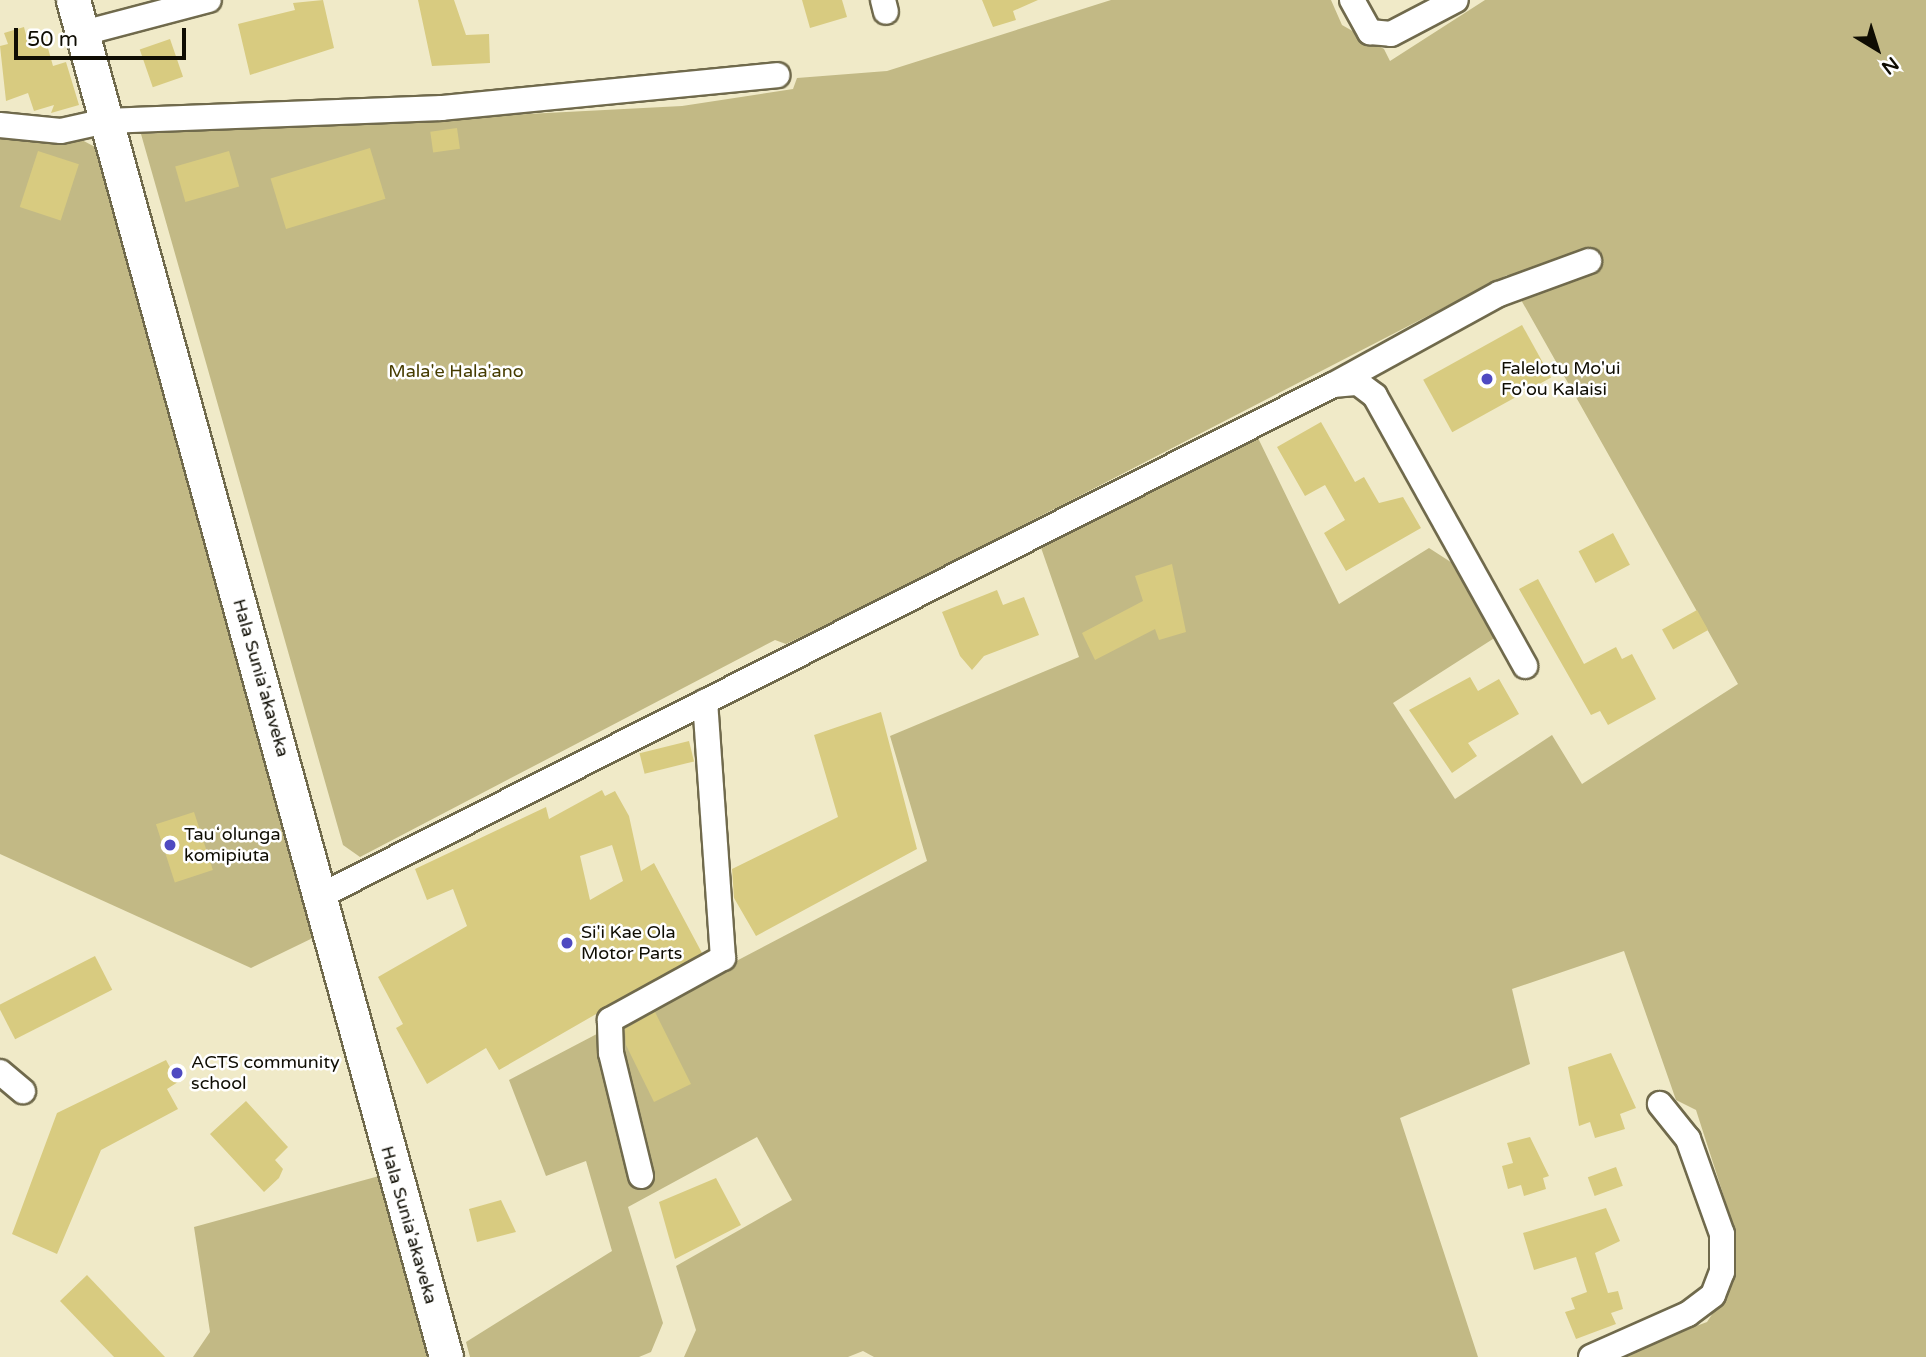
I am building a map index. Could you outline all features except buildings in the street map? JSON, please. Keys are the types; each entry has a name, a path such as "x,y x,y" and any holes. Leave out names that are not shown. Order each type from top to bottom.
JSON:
{"street":[{"name":"Hala Sunia'akaveka","path":"74,0 446,1357"},
{"path":"83,33 209,0"},
{"path":"1352,0 1370,32 1391,34 1456,0"},
{"path":"0,125 61,131 106,121 442,108 777,75"},
{"path":"321,895 1333,385 1499,294 1589,261"},
{"path":"1333,385 1358,383 1375,396 1525,666"},
{"path":"641,1177 611,1053 610,1020 723,958 705,702"},
{"path":"0,1072 23,1091"},
{"path":"1591,1357 1688,1314 1713,1295 1722,1272 1722,1234 1688,1139 1660,1104"}],"green space":[{"name":"Mala'e Hala'ano","path":"1111,0 1331,0 1342,25 1384,49 1390,61 1485,0 1926,0 1926,1357 1614,1357 1707,1322 1732,1284 1735,1231 1696,1110 1676,1100 1624,951 1512,989 1530,1064 1400,1118 1478,1357 874,1357 863,1351 848,1357 684,1357 696,1330 676,1266 792,1200 757,1137 628,1207 663,1323 651,1352 639,1357 470,1357 466,1342 612,1251 586,1161 546,1176 509,1080 927,861 890,736 1079,657 1038,539 1258,438 1339,604 1429,548 1460,568 1496,637 1393,703 1455,799 1552,735 1582,784 1738,684 1507,275 849,615 786,644 775,640 360,857 343,845 141,134 682,106 793,89 797,78 887,71"},
{"path":"0,135 80,139 97,148 321,934 251,968 0,854"},
{"path":"379,1176 431,1357 193,1357 210,1332 194,1227"}],"place":[{"name":"Falelotu Mo'ui Fo'ou Kalaisi","path":"1487,379"},
{"name":"Tauʻolunga komipiuta","path":"170,845"},
{"name":"Si'i Kae Ola Motor Parts","path":"567,943"},
{"name":"ACTS community school","path":"177,1073"}]}
